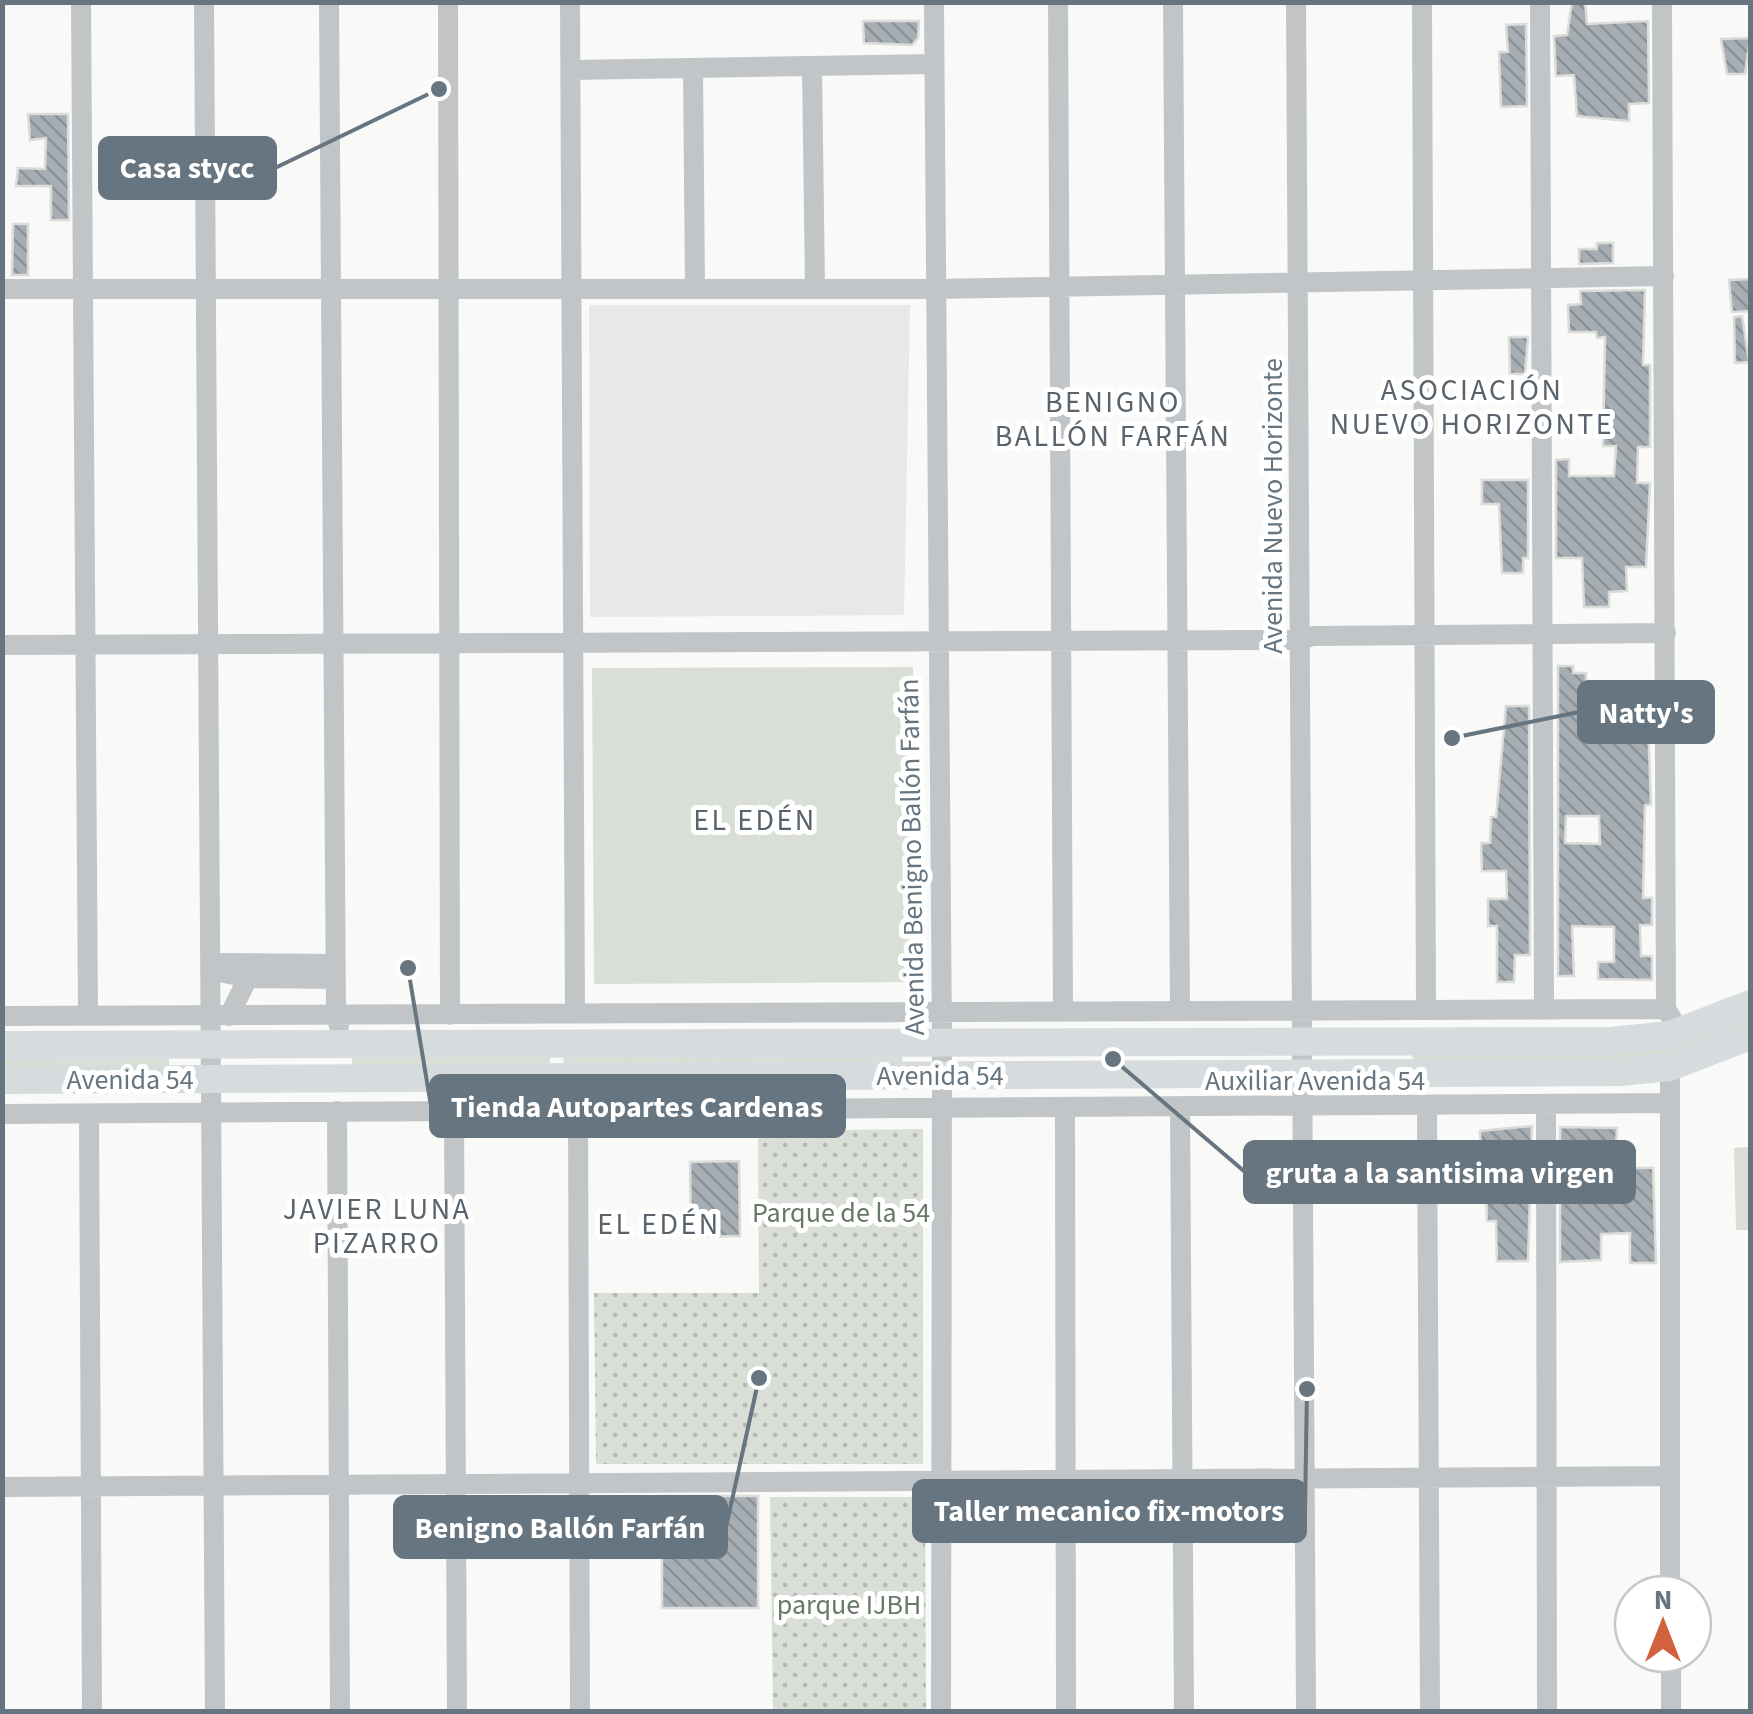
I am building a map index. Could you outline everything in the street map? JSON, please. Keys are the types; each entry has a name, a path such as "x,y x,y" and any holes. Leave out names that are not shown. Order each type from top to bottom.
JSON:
{"main road":[{"name":"Avenida 54","path":"2,1045 1611,1041 1672,1021 1750,1004"},
{"name":"Avenida 54","path":"2,1080 1620,1072 1670,1067 1750,1036"}],"street":[{"path":"81,2 86,287 88,1016"},
{"path":"204,2 211,966 220,1016 214,1046 213,1112 216,1712"},
{"path":"328,1015 335,972 329,2"},
{"path":"448,2 450,1016"},
{"path":"570,2 576,1012"},
{"name":"Avenida Benigno Ballón Farfán","path":"934,2 942,1045 941,1712"},
{"path":"1058,2 1063,1010"},
{"path":"1173,2 1180,1010"},
{"name":"Avenida Nuevo Horizonte","path":"1296,2 1303,1108"},
{"path":"1422,2 1426,1010"},
{"path":"1540,2 1544,1010"},
{"path":"2,1016 1544,1010 1672,1021 1662,2"},
{"path":"571,70 934,64"},
{"path":"812,67 815,288"},
{"path":"693,68 695,289"},
{"path":"2,289 448,287 562,288 573,292 1664,276"},
{"path":"2,646 450,640 1300,640 1312,636 1666,633"},
{"path":"211,966 335,972"},
{"path":"211,966 248,978 300,978 335,972"},
{"path":"220,1016 248,978"},
{"path":"300,978 347,1046"},
{"path":"1670,1067 1670,1574"},
{"name":"Auxiliar Avenida 54","path":"2,1114 1668,1103"},
{"path":"1546,1106 1547,1712"},
{"path":"1180,1107 1184,1712"},
{"path":"1428,1107 1430,1712"},
{"path":"1065,1108 1066,1712"},
{"path":"1303,1108 1306,1712"},
{"path":"578,1109 580,1712"},
{"path":"454,1110 457,1712"},
{"path":"338,1111 340,1712"},
{"path":"89,1114 92,1712"},
{"path":"2,1487 1670,1476"},
{"path":"1670,1674 1671,1712"}],"shaded area":[{"path":"589,305 910,305 904,615 590,617"}],"green space":[{"path":"913,667 917,982 594,984 592,668"},
{"path":"1750,1014 1750,1027 1656,1059 1413,1063 1412,1051"},
{"path":"564,1053 902,1054 902,1066 563,1066"},
{"path":"2,1054 169,1055 169,1069 3,1070"},
{"path":"550,1054 550,1066 352,1068 352,1055"},
{"name":"Parque de la 54","path":"923,1129 923,1464 596,1464 594,1293 759,1293 758,1131"},
{"path":"1750,1147 1750,1230 1736,1230 1734,1148"},
{"name":"parque IJBH","path":"770,1497 925,1497 926,1711 773,1711"}],"building":[{"path":"1572,2 1585,2 1587,24 1648,21 1649,103 1629,104 1629,121 1577,116 1574,75 1556,76 1554,36 1567,35"},
{"path":"863,21 919,21 918,38 912,45 864,43"},
{"path":"1526,24 1527,106 1501,107 1499,52 1508,52 1506,25"},
{"path":"1750,38 1745,74 1727,74 1721,39"},
{"path":"28,114 68,114 69,220 51,220 51,186 16,186 18,168 45,169 46,138 30,140"},
{"path":"13,224 28,224 28,275 12,275"},
{"path":"1597,243 1613,243 1613,263 1579,264 1579,249 1597,249"},
{"path":"1750,279 1750,311 1732,312 1729,280"},
{"path":"1645,290 1643,365 1650,365 1650,447 1638,447 1637,483 1650,483 1646,567 1626,567 1627,591 1609,592 1609,607 1584,607 1582,558 1556,558 1556,460 1569,459 1569,476 1614,476 1616,446 1603,446 1605,337 1597,338 1596,332 1569,332 1568,305 1581,304 1580,291"},
{"path":"1742,316 1749,362 1735,363 1734,317"},
{"path":"1509,337 1528,337 1525,374 1510,374"},
{"path":"1482,480 1528,480 1528,558 1523,558 1523,573 1502,573 1499,504 1482,504"},
{"path":"1558,666 1573,666 1573,673 1586,673 1586,710 1632,708 1632,693 1647,693 1651,805 1645,805 1643,898 1652,898 1652,925 1640,925 1641,956 1652,956 1652,980 1598,979 1598,962 1614,962 1614,927 1572,926 1574,976 1558,976","holes":["1566,816 1599,816 1600,844 1565,843"]},
{"path":"1506,706 1529,706 1530,955 1515,955 1514,982 1497,982 1497,926 1488,926 1488,899 1507,899 1506,871 1482,871 1481,843 1490,843 1491,817 1496,817"},
{"path":"1532,1126 1528,1261 1497,1261 1496,1221 1487,1221 1486,1181 1494,1181 1492,1151 1481,1152 1480,1131"},
{"path":"1560,1127 1617,1128 1615,1168 1653,1168 1656,1263 1630,1263 1630,1233 1601,1234 1601,1260 1560,1262"},
{"path":"739,1161 740,1236 691,1237 690,1162"},
{"path":"662,1496 758,1496 758,1608 662,1608"}],"place":[{"name":"Casa stycc","path":"439,89"},
{"name":"Natty's","path":"1452,738"},
{"name":"Tienda Autopartes Cardenas","path":"408,968"},
{"name":"gruta a la santisima virgen","path":"1113,1059"},
{"name":"Benigno Ballón Farfán","path":"759,1378"},
{"name":"Taller mecanico fix-motors","path":"1307,1389"}],"district":[{"name":"ASOCIACIÓN NUEVO HORIZONTE","path":"1472,407"},
{"name":"BENIGNO BALLÓN FARFÁN","path":"1113,419"},
{"name":"EL EDÉN","path":"755,820"},
{"name":"EL EDÉN","path":"659,1224"},
{"name":"JAVIER LUNA PIZARRO","path":"377,1226"}]}
